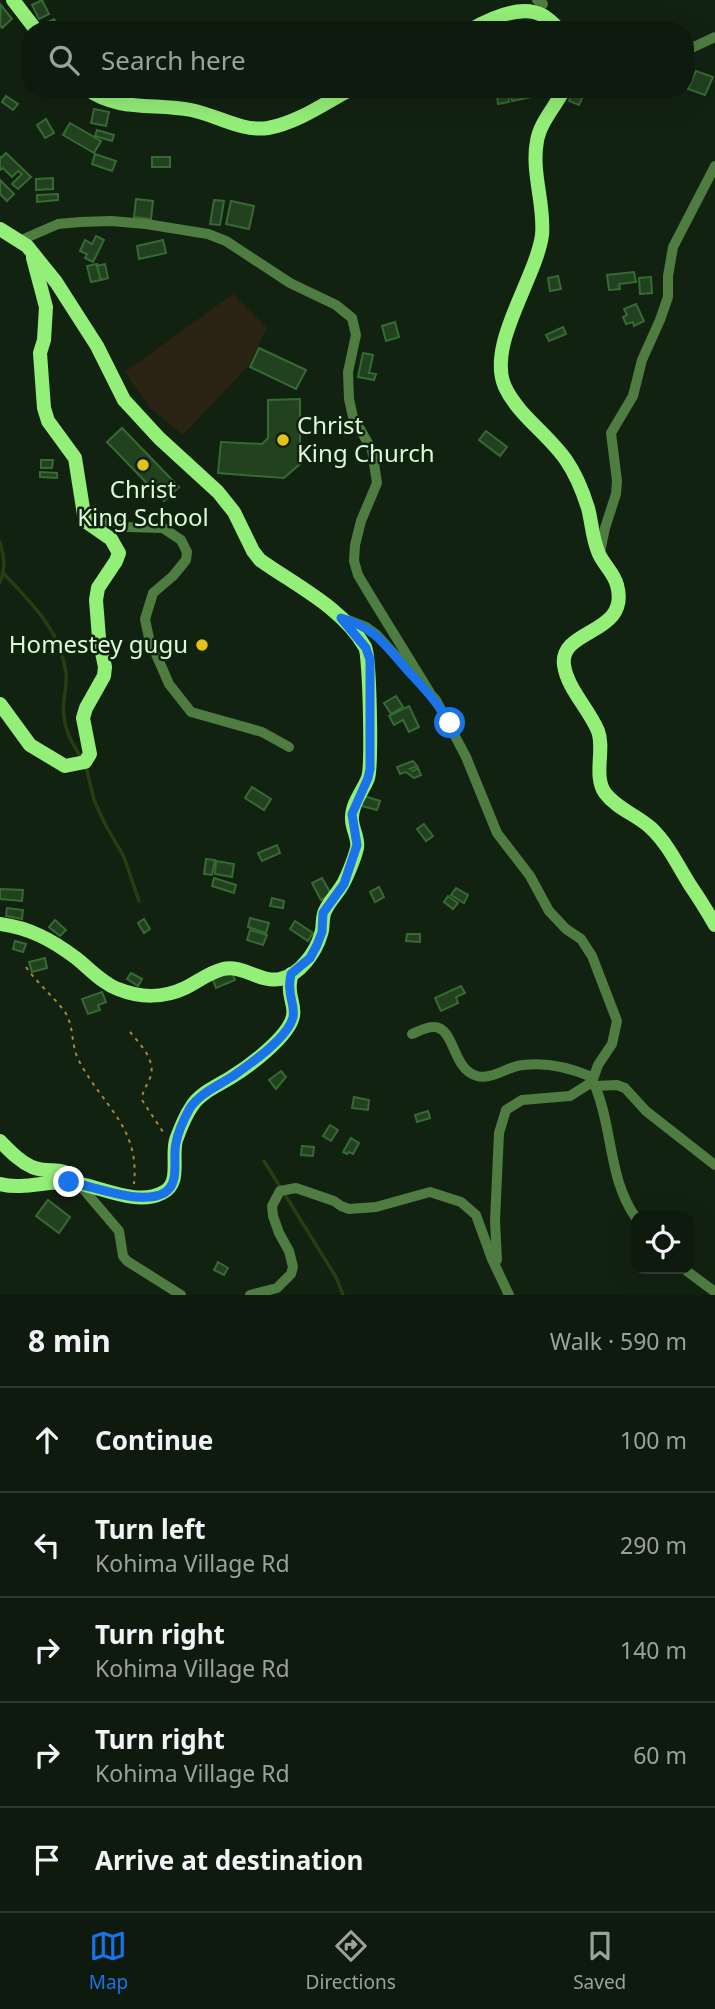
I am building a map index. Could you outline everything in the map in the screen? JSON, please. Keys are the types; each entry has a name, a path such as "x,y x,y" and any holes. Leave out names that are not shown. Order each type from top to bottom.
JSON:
{"main road":[{"path":"13,0 29,21"},
{"path":"486,21 541,4 553,21"},
{"path":"101,98 131,107 188,109 213,115 248,129 270,127 297,118 334,98"},
{"path":"559,98 537,139 536,182 542,235 528,282 503,343 501,371 505,387 566,460 574,474 588,509 591,535 617,585 616,611 600,628 568,646 564,664 572,686 599,734 600,777 604,792 618,806 651,829 673,856 715,925"},
{"path":"0,229 27,246 57,282 79,314 124,400 159,438 218,492 234,512 260,560 341,618 366,648 370,660 370,769 352,814 357,845 344,884 323,913 322,932 317,945 310,958 291,974 280,979 265,978 224,968 175,992 160,996 140,995 118,989 102,980 48,938 15,926 0,924"},
{"path":"0,704 30,745 65,766 85,762 90,754 83,718 106,667 99,638 96,600 98,588 117,561 119,553 111,539 90,526 82,513 75,458 48,421 44,408 40,353 44,340 46,307 33,254"},
{"path":"0,1184 79,1184 133,1196 156,1196 171,1187 174,1178 175,1146 184,1121 195,1102 254,1060 281,1038 289,1027 293,1016 289,992 291,974"},
{"path":"0,1142 33,1168 67,1172 79,1184"}],"street":[{"path":"694,47 715,37"},
{"path":"600,556 605,528 616,494 611,433 633,396 642,360 665,307 673,247 715,166"},
{"path":"19,241 58,224 100,221 146,224 208,234 226,241 290,283 336,305 352,318 355,335 348,372 349,399 360,432 372,450 377,483 361,521 355,545 358,575 450,723 497,833 530,876 549,911 566,929 582,939 592,956 617,1021 612,1044 593,1082 570,1096 522,1100 502,1117 495,1221 498,1271"},
{"path":"82,513 126,527 163,528 181,540 187,552 186,560 173,576 153,593 145,619 149,638 169,684 191,712 262,732 289,747"},
{"path":"341,618 366,627 377,635 429,691"},
{"path":"412,1034 429,1027 443,1030 462,1066 480,1077 523,1065 541,1064 564,1068 593,1082 625,1088 646,1111 715,1165"},
{"path":"593,1082 604,1110 612,1159 632,1211"},
{"path":"79,1184 119,1231 123,1256 127,1261 180,1295"},
{"path":"250,1295 277,1287 291,1274 292,1260 275,1223 272,1206 280,1191 288,1188 296,1188 334,1201 349,1209 376,1208 430,1192 461,1202 476,1215 509,1295"},
{"path":"691,1274 715,1292"}],"path":[{"path":"26,967 68,1017 76,1056 93,1087 127,1132 136,1164 133,1196"},
{"path":"130,1032 150,1062 152,1074 142,1093 142,1100 175,1146"}],"shaded area":[{"path":"233,294 267,328 249,365 183,435 150,408 125,372"}],"building":[{"path":"42,0 49,14 39,19 32,5"},
{"path":"1,5 12,19 2,28 0,25"},
{"path":"696,71 713,77 705,95 694,91"},
{"path":"6,96 18,104 13,110 2,102"},
{"path":"497,98 508,98 509,102 498,104"},
{"path":"570,98 582,98 579,105 569,101"},
{"path":"94,109 109,112 106,126 91,123"},
{"path":"46,119 54,133 45,138 37,125"},
{"path":"70,123 101,141 94,153 63,135"},
{"path":"97,130 114,135 112,141 95,136"},
{"path":"6,153 31,177 18,189 12,184 22,174 18,171 12,177 3,168 0,170 0,157"},
{"path":"95,154 116,161 112,171 92,164"},
{"path":"152,157 170,157 170,167 152,167"},
{"path":"53,178 53,189 36,190 36,179"},
{"path":"0,180 14,194 7,201 0,194"},
{"path":"58,194 58,200 37,202 37,195"},
{"path":"136,199 153,201 151,219 134,217"},
{"path":"214,200 224,201 220,225 210,224"},
{"path":"231,201 254,206 249,229 226,224"},
{"path":"96,236 104,240 93,262 85,258 87,254 80,251 85,240 92,244"},
{"path":"163,240 166,253 139,259 137,246"},
{"path":"97,264 101,280 91,282 87,266"},
{"path":"105,264 108,278 101,280 97,266"},
{"path":"634,272 636,282 619,284 620,289 609,290 607,275"},
{"path":"558,276 561,289 550,291 548,278"},
{"path":"651,277 652,293 640,294 639,278"},
{"path":"636,304 644,321 634,326 633,322 626,324 623,317 627,315 624,309"},
{"path":"395,322 399,337 386,341 382,326"},
{"path":"563,327 566,334 549,341 546,335"},
{"path":"259,348 306,370 296,389 250,367"},
{"path":"363,353 373,355 369,373 376,374 374,380 358,377"},
{"name":"Christ King Church","path":"300,399 300,464 284,478 218,473 221,442 262,444 268,438 268,400"},
{"name":"Christ King School","path":"122,428 179,487 164,501 107,442"},
{"path":"486,431 507,447 500,456 479,440"},
{"path":"41,460 53,460 52,468 41,468"},
{"path":"40,472 57,473 57,478 40,477"},
{"path":"396,696 403,707 391,714 384,703"},
{"path":"409,706 419,727 409,732 403,720 394,725 389,716"},
{"path":"413,761 417,766 410,769 413,771 418,768 421,775 414,778 406,772 400,774 397,767"},
{"path":"252,787 271,799 264,810 245,798"},
{"path":"361,795 380,801 377,810 358,805"},
{"path":"424,824 433,836 426,841 417,829"},
{"path":"277,845 280,853 262,861 258,853"},
{"path":"206,859 215,860 212,875 204,874"},
{"path":"216,861 234,864 232,877 215,874"},
{"path":"214,878 236,885 234,893 212,886"},
{"path":"322,878 331,894 321,900 312,883"},
{"path":"379,887 384,897 375,902 370,892"},
{"path":"456,888 468,895 464,903 451,895"},
{"path":"0,889 23,890 22,901 0,899"},
{"path":"448,896 458,903 453,909 444,902"},
{"path":"272,898 284,901 283,908 270,906"},
{"path":"7,908 23,910 22,919 6,916"},
{"path":"250,918 269,923 266,933 248,927"},
{"path":"144,919 150,929 144,933 138,923"},
{"path":"55,920 66,930 60,936 49,927"},
{"path":"295,921 313,933 308,941 290,929"},
{"path":"250,930 267,935 263,945 247,940"},
{"path":"407,934 420,934 420,942 406,941"},
{"path":"15,941 26,944 23,952 13,949"},
{"path":"45,958 47,968 32,972 29,962"},
{"path":"231,969 235,980 216,988 212,977"},
{"path":"131,973 142,979 138,986 127,979"},
{"path":"461,986 465,993 456,997 458,1003 441,1011 435,998"},
{"path":"102,992 106,1002 98,1005 100,1010 88,1014 82,999"},
{"path":"281,1071 286,1077 276,1089 269,1080"},
{"path":"354,1097 369,1100 368,1110 352,1108"},
{"path":"428,1111 430,1118 417,1122 415,1115"},
{"path":"330,1125 338,1130 331,1141 323,1136"},
{"path":"351,1138 359,1143 353,1154 347,1154 343,1152"},
{"path":"302,1146 314,1147 313,1156 301,1155"},
{"path":"48,1200 70,1217 59,1233 36,1216"},
{"path":"218,1262 228,1268 224,1275 214,1270"}],"waterway":[{"path":"0,542 4,562 0,582"},
{"path":"4,574 43,618 58,643 66,673 63,709 65,725 83,760"},
{"path":"86,767 94,800 124,857 139,901"},
{"path":"264,1161 336,1277 343,1295"}],"place":[{"name":"Christ King Church","path":"283,440"},
{"name":"Christ King School","path":"143,465"},
{"name":"Homestey gugu","path":"202,645"}],"route":[{"path":"69,1182 120,1195 156,1196 164,1193 171,1187 174,1178 176,1140 195,1102 254,1060 281,1038 289,1027 293,1016 289,992 291,974 310,958 322,932 323,913 344,884 358,839 351,819 352,814 370,769 370,660 366,648 341,618 366,627 377,635 429,691 450,723"}]}
